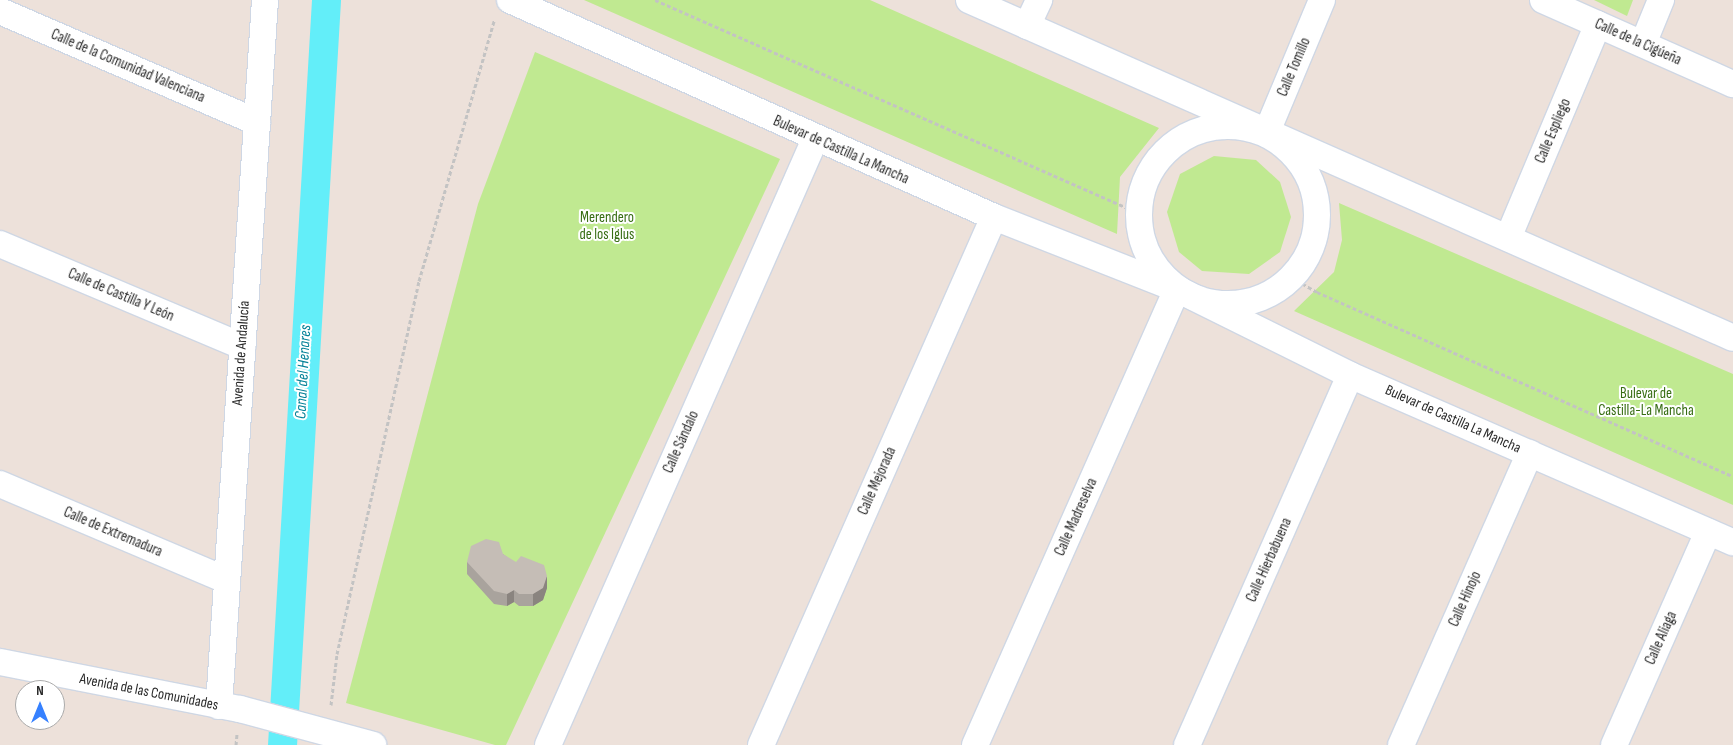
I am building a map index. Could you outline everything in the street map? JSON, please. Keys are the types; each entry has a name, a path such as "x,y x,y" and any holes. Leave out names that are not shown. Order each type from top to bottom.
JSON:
{"street":[{"name":"Avenida de Andalucía","path":"229,707 226,580 265,0"},
{"name":"Bulevar de Castilla La Mancha","path":"969,0 1266,134 1508,238 1733,338"},
{"path":"1027,26 1039,0"},
{"name":"Calle Tomillo","path":"1266,134 1322,0"},
{"name":"Calle de la Cigúeña","path":"1543,0 1733,84"},
{"path":"1643,44 1661,0"},
{"name":"Bulevar de Castilla La Mancha","path":"502,9 815,139 994,217 1177,289 1205,301 1228,304 1252,301 1284,285 1304,263 1316,236 1315,191 1296,156 1266,134 1239,126 1209,127 1177,140 1152,167 1139,202 1139,229 1146,252 1160,274 1177,289 1350,374 1733,542"},
{"name":"Calle de la Comunidad Valenciana","path":"0,11 257,122"},
{"name":"Calle Espliego","path":"1508,238 1598,24"},
{"name":"Calle Sándalo","path":"548,745 815,139"},
{"name":"Calle Mejorada","path":"761,745 994,217"},
{"name":"Calle de Castilla Y León","path":"0,244 242,346"},
{"name":"Calle Madreselva","path":"975,745 1177,289"},
{"name":"Calle Hierbabuena","path":"1188,745 1350,374"},
{"name":"Calle Hinojo","path":"1401,745 1530,453"},
{"name":"Calle de Extremadura","path":"0,484 226,580"},
{"name":"Calle Aliaga","path":"1614,745 1708,532"},
{"name":"Avenida de las Comunidades","path":"0,662 229,707 327,730"},
{"path":"327,730 373,745"}],"path":[{"path":"655,0 1139,213"},
{"path":"327,730 337,654 419,281 502,9"},
{"path":"1291,278 1317,292 1733,476"}],"green space":[{"path":"584,0 870,0 1159,128 1120,177 1117,234"},
{"path":"1594,0 1633,0 1627,16"},
{"name":"Merendero de los Iglus","path":"535,52 780,159 506,745 495,745 346,703 478,204"},
{"path":"1214,156 1256,160 1280,182 1291,217 1280,252 1249,274 1202,271 1179,252 1167,212 1180,174"},
{"name":"Bulevar de Castilla-La Mancha","path":"1339,203 1733,374 1733,505 1294,311 1334,272 1342,240"}],"building":[{"path":"486,539 499,542 503,554 516,562 521,556 544,565 547,576 543,588 533,594 519,594 514,590 507,594 494,591 467,562 471,546"}],"waterway":[{"name":"Canal del Henares","path":"282,745 326,0"}]}
